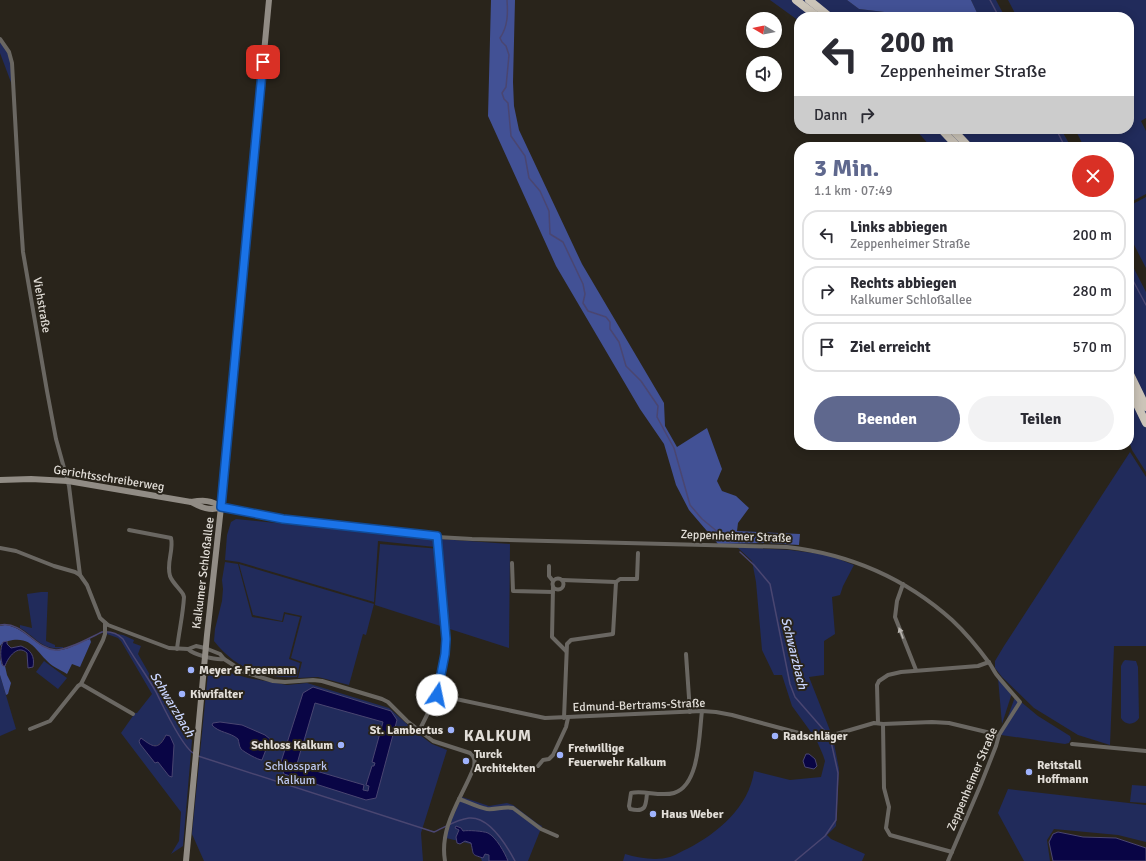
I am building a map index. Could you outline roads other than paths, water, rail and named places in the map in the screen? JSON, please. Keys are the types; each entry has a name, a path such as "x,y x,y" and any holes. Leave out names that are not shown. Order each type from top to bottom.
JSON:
{"highway":[{"path":"796,0 812,12"},
{"path":"808,0 824,12"},
{"path":"946,134 953,142"},
{"path":"957,134 964,142"},
{"path":"1134,382 1146,407"},
{"path":"1134,398 1146,423"}],"main road":[{"name":"Kalkumer Schloßallee","path":"186,861 269,0"},
{"name":"Gerichtsschreiberweg","path":"0,480 31,479 68,481 191,502 215,502 221,507"}],"street":[{"name":"Viehstraße","path":"0,39 9,52 12,63 23,252 56,439 68,481 80,575"},
{"name":"Zeppenheimer Straße","path":"221,507 283,519 437,536 508,541 787,547 819,552 862,564 903,584 928,601 952,621 989,662 996,674 1020,702 999,735 981,784 948,861"},
{"path":"129,530 171,538 173,544 170,558 170,576 184,597 177,649"},
{"path":"419,731 437,695 445,654 446,639 437,536"},
{"path":"0,548 16,551 54,566 76,572 88,585 100,618 104,623 177,649 188,649 196,646 206,648 220,654 224,659 244,672 272,681 322,681 382,699 393,706 407,721 433,741 470,753 474,756 474,768 447,825 443,850 445,861"},
{"path":"553,581 558,579 616,582 620,579 637,579 638,554"},
{"path":"512,563 513,591 560,589 563,586 562,580"},
{"path":"549,566 549,576 553,581 552,637 566,651"},
{"path":"538,766 543,760 550,759 553,755 566,727 567,644 571,640 614,634 616,582"},
{"path":"903,584 897,601 895,617 916,670"},
{"path":"30,728 50,721 81,684 92,664 105,632 104,623"},
{"path":"188,649 205,656 224,659"},
{"path":"686,654 690,712"},
{"path":"878,723 877,685 879,681 888,674 916,670 978,666 989,662"},
{"path":"81,684 133,714"},
{"name":"Edmund-Bertrams-Straße","path":"437,695 545,718 702,711 732,715 810,736 833,735 878,723 949,723 999,735"},
{"path":"647,793 646,805 644,808 638,810 630,809 631,793 647,793 674,793 682,789 690,779 696,764 702,711"},
{"path":"883,724 884,788 889,807 886,826 888,832 890,835 952,852"},
{"path":"1072,744 1146,751"},
{"path":"459,799 487,809 513,808 541,829 558,836"}],"waterway":[{"name":"Schwarzbach","path":"507,0 507,20 505,29 500,38 506,46 509,55 506,87 502,93 504,99 508,103 511,136 525,156 529,178 540,191 549,211 550,234 563,242 583,284 585,294 583,303 588,311 606,317 610,322 610,329 619,342 626,366 641,381 658,406 657,417 674,448 690,505 702,519 730,542"},
{"path":"990,0 996,12"},
{"path":"1058,134 1062,142"},
{"path":"1134,282 1146,305"},
{"name":"Schwarzbach","path":"740,552 754,565 770,584 790,684 795,697 830,737 838,773 836,820 825,836 795,861"},
{"name":"Schwarzbach","path":"0,625 16,627 41,645 56,650 73,646 102,632 111,632 118,635 123,639 152,685 183,742 193,753"},
{"name":"Schwarzbach","path":"198,756 434,832 460,820 469,818 477,819 484,822 497,833 515,861"}],"place":[{"name":"Meyer & Freemann","path":"191,670"},
{"name":"Kiwifalter","path":"182,694"},
{"name":"St. Lambertus","path":"451,730"},
{"name":"Radschläger","path":"775,736"},
{"name":"Schloss Kalkum","path":"341,745"},
{"name":"Freiwillige Feuerwehr Kalkum","path":"560,755"},
{"name":"Turck Architekten","path":"466,761"},
{"name":"Reitstall Hoffmann","path":"1029,772"},
{"name":"Haus Weber","path":"653,814"}],"district":[{"name":"KALKUM","path":"498,735"}],"park label":[{"name":"Schlosspark Kalkum","path":"296,773"}]}
